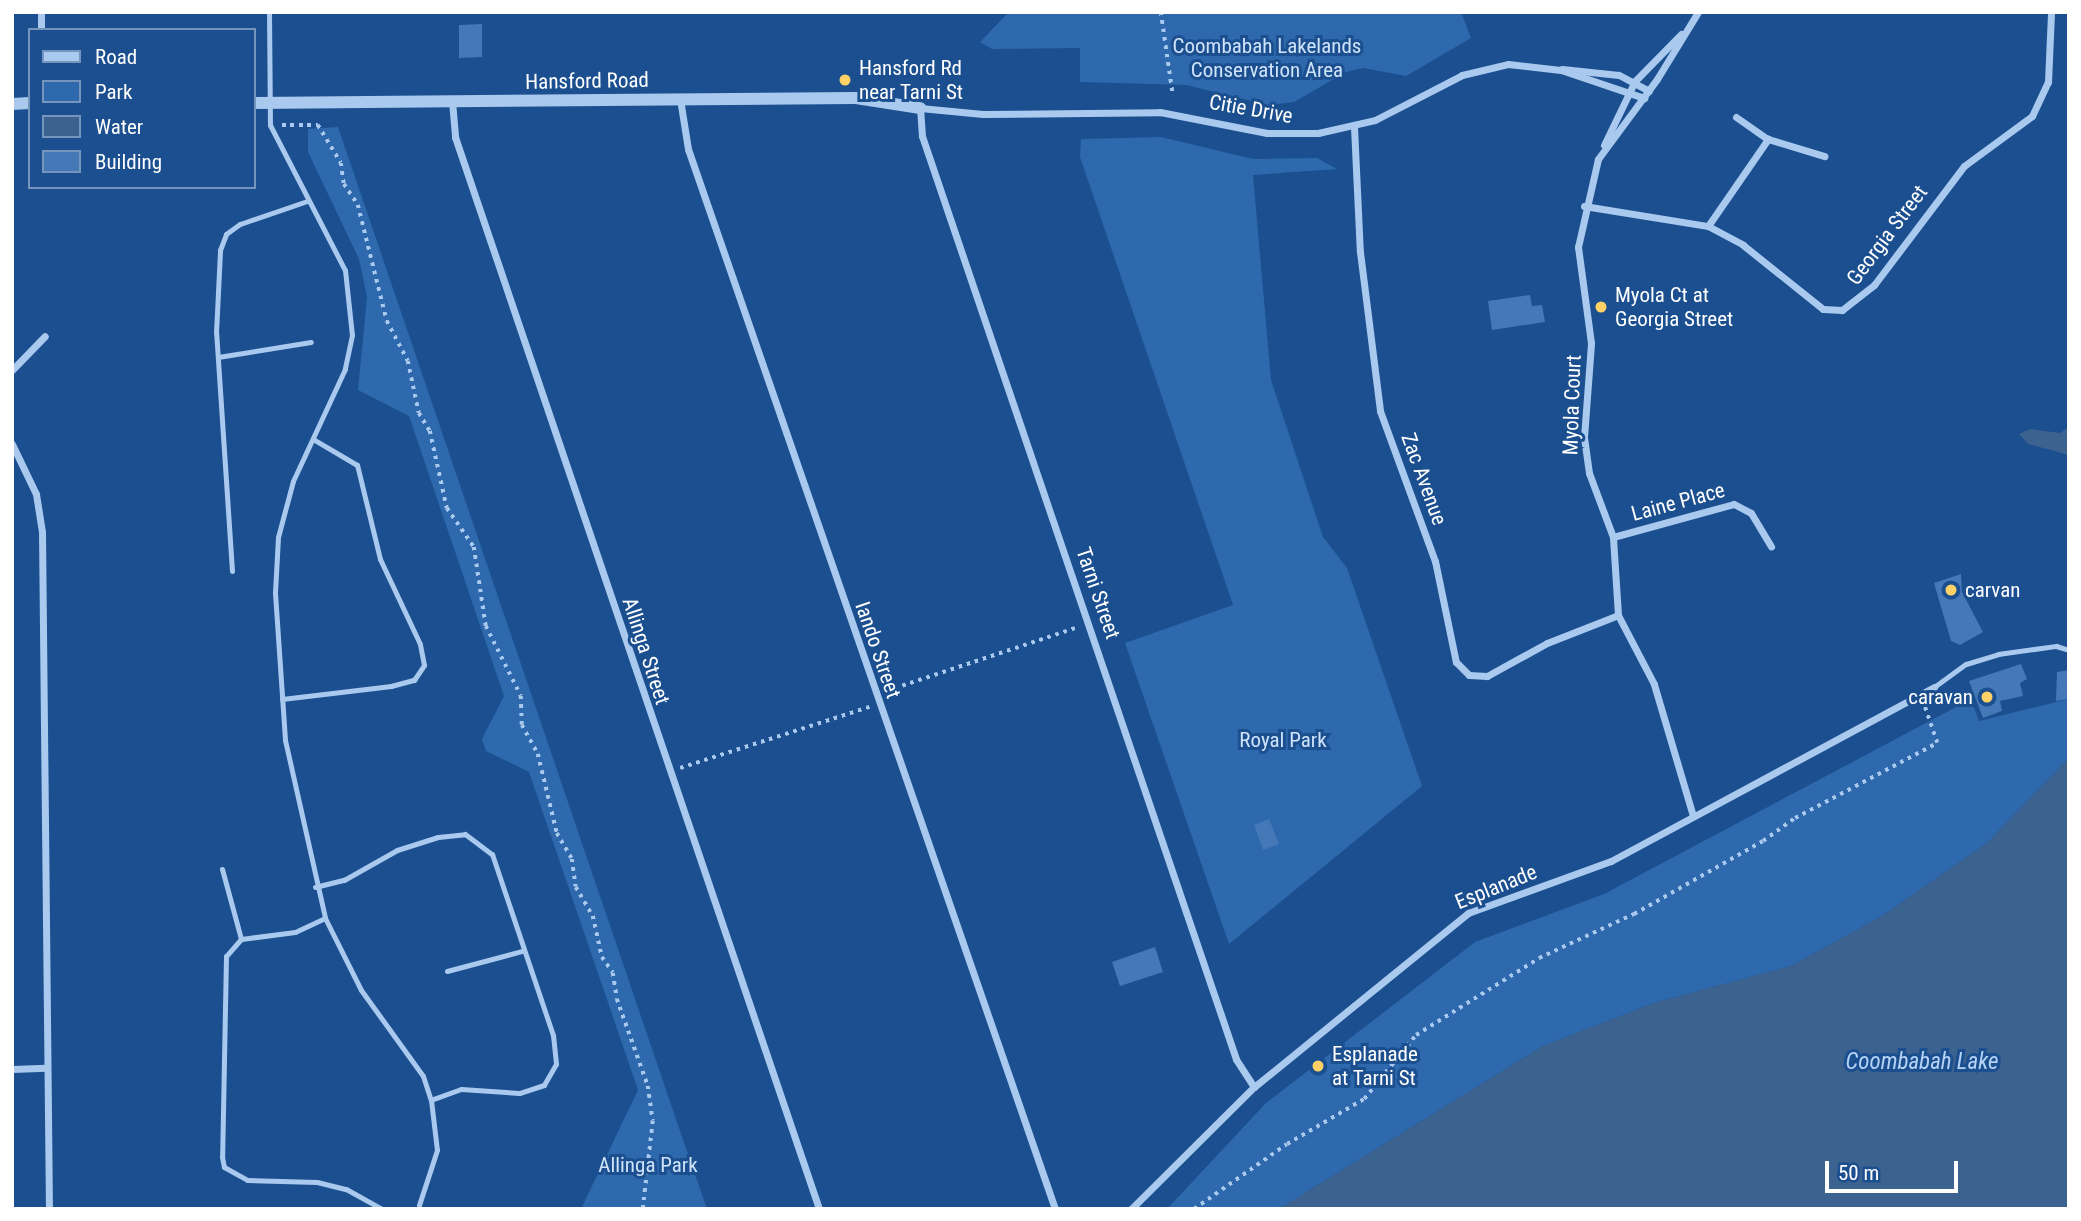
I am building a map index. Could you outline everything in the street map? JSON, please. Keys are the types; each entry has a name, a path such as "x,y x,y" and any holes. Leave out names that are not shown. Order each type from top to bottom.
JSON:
{"street":[{"name":"Myola Court","path":"1693,816 1654,684 1618,615 1613,537 1584,446 1591,343 1578,247 1584,206 1603,149 1647,95 1681,34 1698,12"},
{"name":"Georgia Street","path":"1584,206 1708,226 1743,245 1823,309 1856,303 1964,166 2032,116 2048,82 2051,12"},
{"path":"1603,149 1626,94 1635,81 1681,34"},
{"name":"Citie Drive","path":"920,108 1001,114 1160,112 1282,135 1354,127 1475,71 1508,64 1561,70 1588,69 1635,81 1647,95"},
{"name":"Citie Drive","path":"1561,70 1626,94 1647,95"},
{"name":"Hansford Road","path":"256,103 856,98 920,108"},
{"name":"Iando Street","path":"680,99 688,149 1055,1209"},
{"name":"Allinga Street","path":"452,101 455,137 667,772 819,1209"},
{"name":"Tarni Street","path":"920,108 922,136 1090,623 1236,1059 1254,1087"},
{"path":"1737,117 1768,139 1824,156"},
{"name":"Zac Avenue","path":"1354,127 1360,252 1380,411 1435,561 1456,662 1469,675 1487,676 1547,643 1618,615"},
{"path":"1708,226 1768,139"},
{"path":"12,370 45,336"},
{"path":"12,444 36,494 42,533 49,1209"},
{"name":"Laine Place","path":"1613,537 1734,504 1751,513 1771,546"},
{"name":"Esplanade","path":"1131,1209 1254,1087 1468,913 1590,870 1921,697 1934,687"},
{"path":"12,1069 46,1069"}],"lane":[{"path":"269,12 270,125 345,270 352,335 345,369 293,481 278,537 275,593 282,699 314,887 325,919 361,990 423,1076 431,1100 437,1150 419,1205"},
{"path":"232,571 218,357 223,241 240,224 307,201"},
{"path":"218,357 312,342"},
{"path":"282,699 391,686 414,680 424,665 420,644 380,559 357,466 313,439"},
{"path":"1934,687 1966,664 1998,654 2056,646 2069,650"},
{"path":"314,887 344,880 397,850 465,834 492,855 522,951 553,1035 556,1064 544,1085 519,1093 461,1088 431,1100"},
{"path":"222,869 241,939"},
{"path":"325,919 295,932 241,939 229,948 223,972 224,1167 247,1180 317,1182 346,1189 382,1209"},
{"path":"447,971 522,951"}],"path":[{"path":"1161,12 1173,95"},
{"path":"270,125 318,125 358,205 387,321 430,431 447,508 474,547 486,626 521,696 522,725 538,754 557,833 572,859 576,887 593,916 601,957 613,973 648,1086 653,1121 643,1209"},
{"path":"875,695 1090,623"},
{"path":"1194,1209 1287,1144 1364,1099 1416,1035 1539,958 1634,914 1763,841 1795,818 1937,743 1921,697"},
{"path":"667,772 878,704"}],"green space":[{"name":"Coombabah Lakelands Conservation Area","path":"1009,12 1461,12 1471,38 1406,76 1363,68 1346,72 1294,102 1268,105 1186,85 1080,82 1080,48 992,49 980,42"},
{"name":"Allinga Park","path":"338,127 707,1209 581,1209 638,1090 529,772 486,751 482,739 504,696 409,416 358,390 367,297 359,259 308,152 308,129"},
{"name":"Royal Park","path":"1161,137 1253,159 1317,158 1337,169 1253,175 1271,380 1323,537 1347,568 1422,786 1229,944 1125,643 1233,605 1080,157 1081,139"},
{"path":"1971,699 1979,721 2069,699 2069,758 1987,843 1882,916 1791,966 1654,1003 1543,1046 1279,1209 1167,1209 1266,1103 1475,942 1604,894"}],"water":[{"path":"2069,427 2069,455 2028,444 2019,434 2030,429 2060,433"},
{"name":"Coombabah Lake","path":"2069,758 2069,1209 1279,1209 1543,1046 1654,1003 1791,966 1882,916 1987,843"}],"building":[{"path":"482,24 482,57 459,58 459,25"},
{"path":"1530,295 1532,306 1542,305 1545,322 1492,330 1488,301"},
{"path":"1961,574 1962,592 1983,632 1960,645 1951,641 1934,583"},
{"path":"2021,664 2027,679 2020,683 2023,696 2000,701 2002,711 1983,718 1969,681"},
{"path":"2069,670 2069,699 2056,701 2057,672"},
{"path":"1269,819 1279,844 1263,850 1254,825"},
{"path":"1155,947 1163,972 1120,986 1112,962"}],"place":[{"name":"Hansford Rd near Tarni St","path":"845,80"},
{"name":"Myola Ct at Georgia Street","path":"1601,307"},
{"name":"carvan","path":"1951,590"},
{"name":"caravan","path":"1987,697"},
{"name":"Esplanade at Tarni St","path":"1318,1066"}]}
